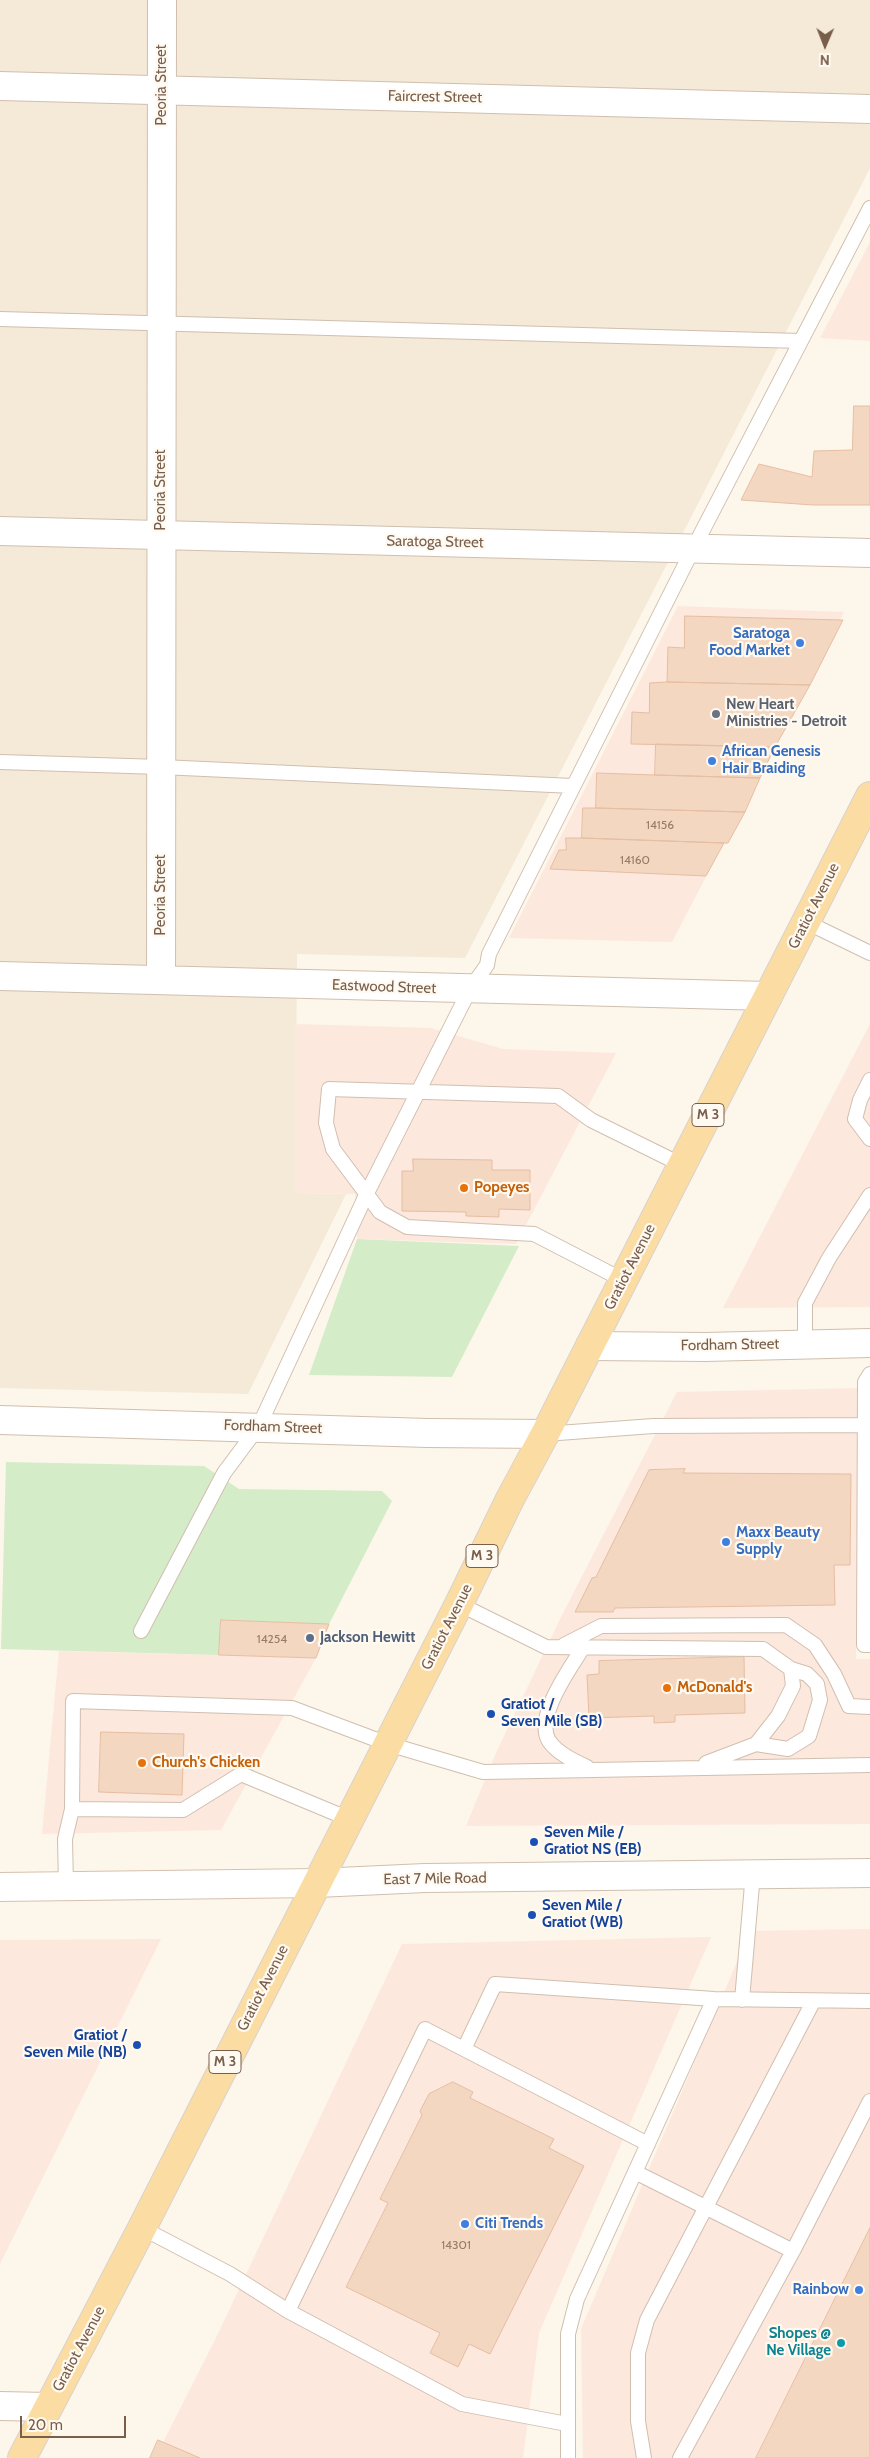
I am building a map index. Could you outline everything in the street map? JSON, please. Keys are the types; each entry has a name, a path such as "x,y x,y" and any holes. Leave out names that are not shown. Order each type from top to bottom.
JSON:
{"main road":[{"name":"Gratiot Avenue","path":"22,2458 142,2228 459,1604 510,1499 624,1280 870,797"}],"street":[{"name":"Peoria Street","path":"161,980 162,0"},
{"name":"Faircrest Street","path":"0,86 870,109"},
{"name":"Saratoga Street","path":"0,531 870,553"},
{"name":"Eastwood Street","path":"0,976 768,996"},
{"name":"Fordham Street","path":"590,1346 705,1347 870,1343"},
{"name":"Fordham Street","path":"0,1420 259,1426 428,1434 545,1434"},
{"name":"East 7 Mile Road","path":"0,1887 317,1883 425,1878 870,1873"},
{"path":"0,2406 48,2407"}],"lane":[{"path":"141,1631 224,1473 259,1426 367,1193 470,989 487,965 489,954 573,786 693,549 870,208"},
{"path":"0,319 801,341"},
{"path":"0,762 161,767 573,786"},
{"path":"806,922 870,953"},
{"path":"870,1080 860,1100 855,1119 870,1139"},
{"path":"624,1280 534,1234 407,1227 380,1212 333,1149 326,1124 329,1089 558,1096 591,1120 682,1165"},
{"path":"805,1344 805,1303 829,1258 870,1195"},
{"path":"870,1374 865,1382 867,1537 864,1645 870,1645"},
{"path":"545,1434 653,1426 867,1425"},
{"path":"459,1604 546,1647 763,1649 792,1669 807,1674 817,1684 820,1700 809,1736 788,1748 756,1744 696,1767"},
{"path":"561,1646 601,1626 786,1625 815,1645 834,1674 849,1706 870,1707"},
{"path":"584,1646 563,1680 545,1718 548,1740 569,1759 591,1769"},
{"path":"756,1744 778,1716 793,1686 792,1669"},
{"path":"66,1886 65,1839 72,1809 73,1700 292,1708 388,1744 483,1772 870,1765"},
{"path":"72,1809 183,1810 241,1774 349,1819"},
{"path":"742,2000 753,1873"},
{"path":"464,2049 496,1984 714,1999 813,2002 870,2001"},
{"path":"568,2458 568,2334 577,2298 714,1999"},
{"path":"644,2458 638,2421 638,2353 647,2320 813,2002"},
{"path":"288,2311 426,2029 648,2144"},
{"path":"680,2458 793,2251 870,2101"},
{"path":"635,2172 793,2251"},
{"path":"142,2228 230,2274 288,2311 462,2404 567,2424"}],"shaded area":[{"path":"0,0 870,0 870,168 465,958 297,954 295,1193 346,1194 248,1394 0,1388"},
{"path":"870,242 870,341 820,338"},
{"path":"678,606 844,612 672,942 509,938"},
{"path":"295,1024 431,1028 503,1049 616,1053 516,1244 357,1239 355,1194 295,1193"},
{"path":"870,1024 870,1307 723,1308"},
{"path":"861,1388 856,1659 870,1659 870,1824 466,1826 496,1753 561,1617 677,1392"},
{"path":"59,1651 316,1658 221,1830 42,1834"},
{"path":"870,1929 870,2458 583,2458 581,2329 750,1931"},
{"path":"711,1937 539,2333 523,2458 155,2458 215,2340 402,1944"},
{"path":"161,1939 0,2264 0,1940"}],"green space":[{"path":"357,1239 519,1246 452,1377 309,1375"},
{"path":"6,1462 204,1466 239,1489 382,1491 392,1501 329,1624 221,1620 219,1655 1,1649"}],"building":[{"path":"854,406 870,406 870,505 813,505 741,500 759,464 812,477 814,451 852,450"},
{"path":"685,616 843,620 810,685 667,682 668,647 684,648"},
{"path":"650,683 810,685 775,747 631,744 632,712 649,713"},
{"name":"African Genesis Hair Braiding","path":"656,744 775,747 760,778 655,775"},
{"path":"597,773 760,778 745,812 596,808"},
{"path":"583,808 745,812 728,843 724,843 582,838"},
{"path":"566,838 724,843 706,876 550,869 559,850 566,850"},
{"path":"413,1159 492,1160 492,1170 530,1170 530,1210 499,1209 499,1217 466,1216 466,1212 402,1211 402,1171 413,1171"},
{"path":"685,1469 683,1473 851,1474 850,1565 834,1565 835,1605 615,1608 613,1612 575,1612 592,1578 596,1577 649,1470"},
{"path":"221,1620 329,1624 316,1658 219,1655"},
{"path":"744,1657 745,1713 675,1715 675,1722 654,1723 654,1716 589,1718 587,1675 599,1674 599,1661"},
{"path":"101,1732 184,1734 182,1795 99,1792"},
{"path":"453,2082 473,2092 470,2098 554,2139 549,2148 584,2166 490,2354 469,2344 458,2367 430,2353 440,2333 346,2287 388,2203 380,2199 422,2115 420,2111 429,2094"},
{"name":"Shopes @ Ne Village","path":"870,2228 870,2458 756,2458"},
{"path":"158,2440 200,2458 150,2458"}],"place":[{"name":"Saratoga Food Market","path":"800,643"},
{"name":"New Heart Ministries - Detroit","path":"716,714"},
{"name":"African Genesis Hair Braiding","path":"712,761"},
{"name":"Popeyes","path":"464,1188"},
{"name":"Maxx Beauty Supply","path":"726,1542"},
{"name":"Jackson Hewitt","path":"310,1638"},
{"name":"McDonald's","path":"667,1688"},
{"name":"Gratiot / Seven Mile (SB)","path":"491,1714"},
{"name":"Church's Chicken","path":"142,1763"},
{"name":"Seven Mile / Gratiot NS (EB)","path":"534,1842"},
{"name":"Seven Mile / Gratiot (WB)","path":"532,1915"},
{"name":"Gratiot / Seven Mile (NB)","path":"137,2045"},
{"name":"Citi Trends","path":"465,2224"},
{"name":"Rainbow","path":"859,2290"},
{"name":"Shopes @ Ne Village","path":"841,2343"}]}
